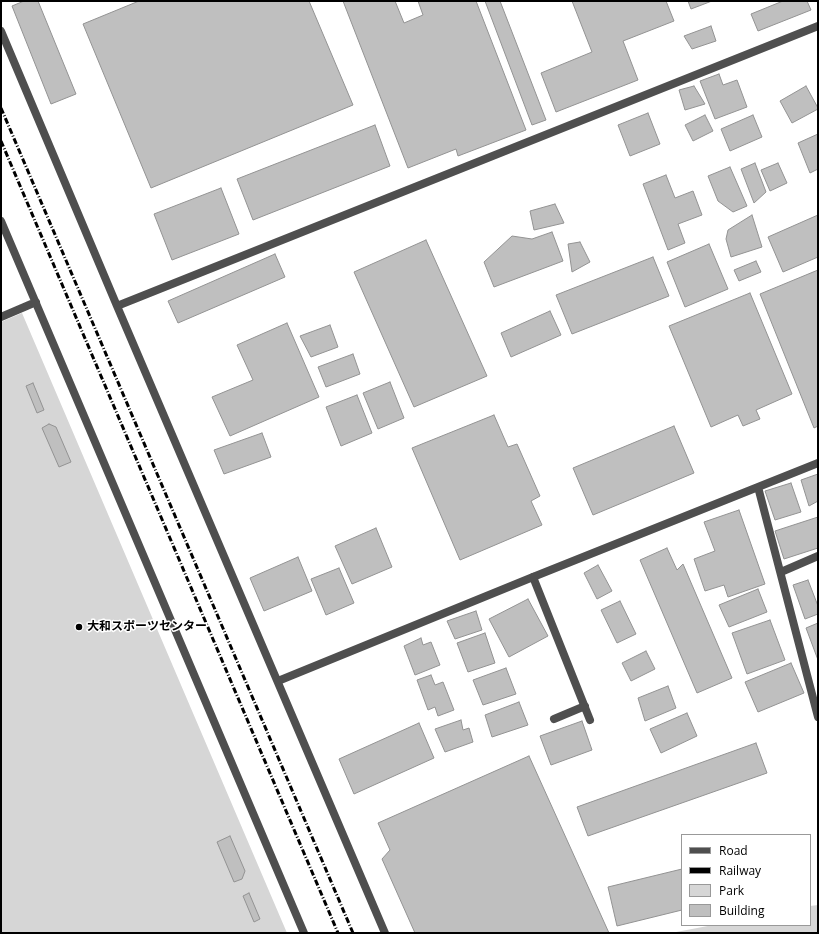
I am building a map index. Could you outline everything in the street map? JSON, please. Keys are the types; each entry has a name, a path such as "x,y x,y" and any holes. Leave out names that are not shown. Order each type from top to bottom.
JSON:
{"street":[{"path":"117,306 818,26"},
{"path":"1,31 117,306 386,933"},
{"path":"1,221 304,933"},
{"path":"1,317 36,302"},
{"path":"278,681 818,463"},
{"path":"758,487 818,717"},
{"path":"780,572 818,556"},
{"path":"533,577 590,720"},
{"path":"554,719 585,706"}],"green space":[{"name":"大和スポーツセンター","path":"22,313 287,933 1,933 1,322"},
{"path":"818,905 818,933 671,933 708,926 811,926 811,906"}],"building":[{"path":"24,1 38,1 76,94 51,104 12,6"},
{"path":"139,1 309,1 353,105 151,188 83,24"},
{"path":"343,1 395,1 404,23 423,15 418,1 476,1 526,130 458,156 456,149 408,168"},
{"path":"485,1 500,1 546,120 532,125"},
{"path":"572,1 666,1 674,21 623,41 638,80 556,112 541,73 592,52"},
{"path":"688,1 712,1 691,9"},
{"path":"783,1 807,1 811,10 758,31 751,14"},
{"path":"711,26 716,41 692,49 684,36"},
{"path":"719,74 723,85 737,80 747,107 715,119 700,81"},
{"path":"694,86 705,104 685,110 679,90"},
{"path":"806,86 818,109 792,123 780,101"},
{"path":"648,113 660,144 630,156 618,125"},
{"path":"705,115 713,131 693,141 685,125"},
{"path":"753,115 762,137 730,151 721,129"},
{"path":"375,125 390,166 253,220 237,179"},
{"path":"818,134 818,169 810,173 798,143"},
{"path":"755,163 766,192 754,203 741,169"},
{"path":"778,163 787,183 770,191 761,170"},
{"path":"730,167 747,206 733,212 718,201 708,176"},
{"path":"666,175 675,198 693,191 702,215 678,224 685,243 668,250 643,184"},
{"path":"221,188 239,234 172,260 154,214"},
{"path":"555,204 564,223 534,230 530,211"},
{"path":"752,215 762,247 731,257 726,239 728,230"},
{"path":"818,215 818,257 783,272 768,237"},
{"path":"552,232 563,261 494,287 484,262 512,236 532,239"},
{"path":"426,240 487,376 414,407 354,272"},
{"path":"580,242 590,262 572,272 568,244"},
{"path":"709,244 728,289 685,307 667,262"},
{"path":"275,254 285,277 178,323 168,301"},
{"path":"653,257 669,296 572,334 556,295"},
{"path":"756,261 761,272 739,281 734,270"},
{"path":"818,270 818,426 814,428 760,294"},
{"path":"750,293 792,394 756,410 760,419 743,426 738,415 711,427 669,326"},
{"path":"550,311 561,335 511,357 501,333"},
{"path":"287,323 319,397 230,436 212,397 253,380 237,345"},
{"path":"330,325 338,347 311,357 300,336"},
{"path":"353,354 360,374 326,387 318,367"},
{"path":"390,382 404,418 378,429 363,393"},
{"path":"33,383 44,410 37,413 26,386"},
{"path":"357,395 372,433 341,446 326,407"},
{"path":"494,415 508,447 517,444 540,496 531,501 542,525 460,560 412,448"},
{"path":"49,424 56,427 71,462 59,467 42,428"},
{"path":"674,426 694,473 593,515 573,468"},
{"path":"262,433 271,457 224,474 214,450"},
{"path":"818,474 818,501 809,506 801,480"},
{"path":"791,483 801,512 775,520 765,491"},
{"path":"739,510 765,584 728,597 724,585 705,591 694,559 715,551 704,522"},
{"path":"818,517 818,548 784,559 775,531"},
{"path":"376,528 392,567 352,584 335,546"},
{"path":"667,548 677,570 683,564 732,678 697,693 640,560"},
{"path":"298,557 312,591 264,611 250,578"},
{"path":"598,565 612,591 597,599 584,573"},
{"path":"339,568 354,603 326,615 311,579"},
{"path":"808,580 818,606 818,614 805,619 793,585"},
{"path":"758,589 767,612 729,627 719,605"},
{"path":"528,599 548,636 509,657 489,619"},
{"path":"620,601 636,634 617,643 601,610"},
{"path":"476,611 482,630 455,639 447,621"},
{"path":"770,620 785,660 747,674 732,633"},
{"path":"818,623 818,660 806,628"},
{"path":"485,633 495,663 468,672 457,643"},
{"path":"421,638 423,645 431,642 440,665 415,675 404,646"},
{"path":"646,651 655,669 631,681 622,663"},
{"path":"791,663 804,693 758,712 745,682"},
{"path":"506,668 516,694 483,705 473,680"},
{"path":"431,675 435,685 443,682 454,710 438,716 435,707 428,710 417,680"},
{"path":"668,686 676,708 645,721 638,698"},
{"path":"519,702 528,725 492,737 485,715"},
{"path":"687,713 697,736 661,753 650,729"},
{"path":"461,720 463,730 469,728 473,742 445,752 435,729"},
{"path":"582,721 592,750 551,765 540,736"},
{"path":"419,723 434,758 354,794 339,759"},
{"path":"756,743 767,773 588,836 577,807"},
{"path":"529,756 609,933 415,933 382,859 390,850 378,823"},
{"path":"230,836 245,871 242,879 234,882 217,842"},
{"path":"681,869 681,910 617,926 608,887"},
{"path":"249,893 260,919 254,922 243,896"}],"railway":[{"path":"1,108 353,933"},
{"path":"1,141 338,933"}],"place":[{"name":"大和スポーツセンター","path":"79,627"}]}
